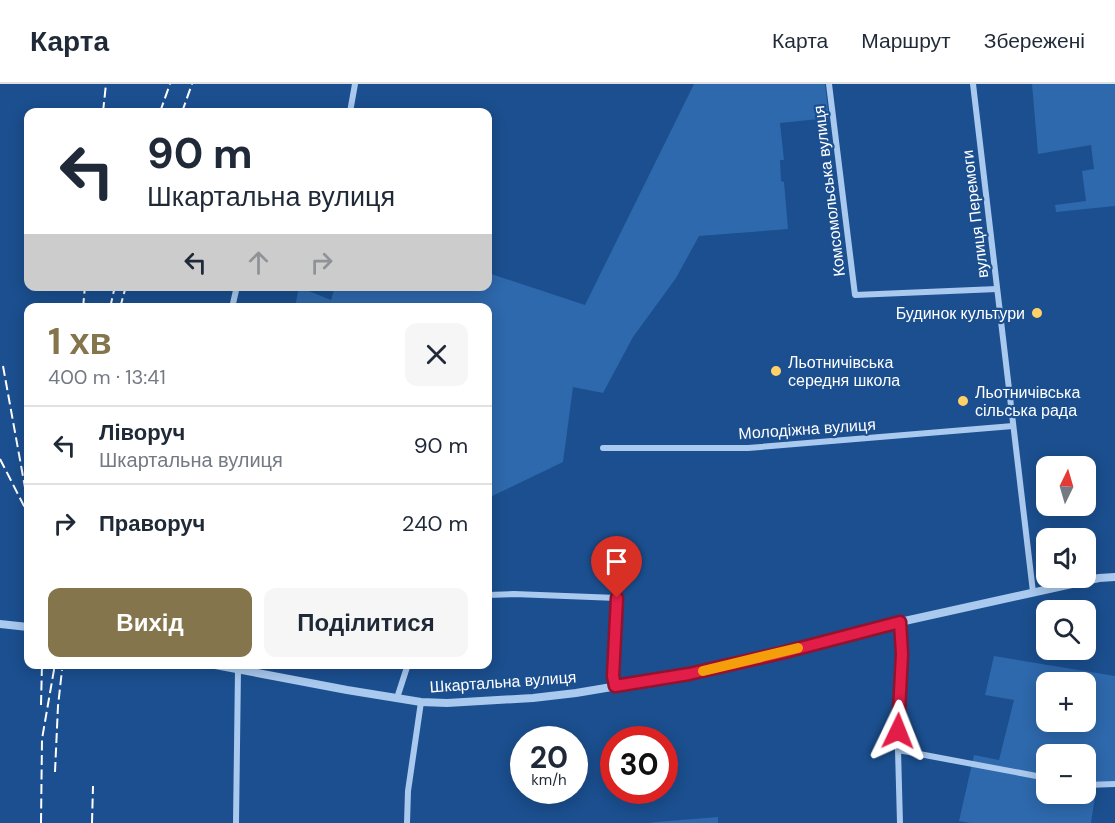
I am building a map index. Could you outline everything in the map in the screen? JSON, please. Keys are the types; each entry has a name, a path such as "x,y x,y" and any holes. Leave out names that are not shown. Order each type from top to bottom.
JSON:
{"street":[{"path":"351,108 356,84"},
{"name":"Комсомольська вулиця","path":"830,84 855,295 997,289"},
{"name":"вулиця Перемоги","path":"973,84 1033,592"},
{"name":"Молодіжна вулиця","path":"603,448 748,448 1013,426"},
{"name":"Шкартальна вулиця","path":"233,669 422,702 447,703 533,698 689,674 1033,592 1099,578 1115,578"},
{"path":"492,595 617,598 613,676 615,686"},
{"path":"900,622 902,654 898,750 900,823"},
{"path":"0,624 24,627"},
{"path":"397,698 406,669"},
{"path":"236,823 238,670"},
{"path":"407,823 408,791 422,702"},
{"path":"898,750 1036,776"},
{"path":"1096,785 1115,784"}],"shaded area":[{"path":"694,84 825,84 829,118 780,123 784,160 780,160 781,181 784,182 788,229 699,236 676,278 633,337 603,393 573,387 563,462 492,496 492,303 296,303 298,291 309,291 331,300 334,291 492,291 492,274 585,305"},
{"path":"1032,84 1115,84 1115,206 1056,212 1055,205 1086,201 1082,171 1094,169 1091,145 1038,154"},
{"path":"994,656 1091,672 1036,672 1036,732 1096,732 1096,673 1115,676 1115,784 1097,784 1096,790 1096,744 1036,744 1036,804 1094,804 1091,823 970,823 959,821 974,755 999,760 1014,700 985,695"},
{"path":"718,817 718,823 648,823 656,822"}],"railway":[{"path":"103,108 106,84"},
{"path":"161,108 170,84"},
{"path":"183,108 192,84"},
{"path":"83,303 85,291"},
{"path":"111,303 114,291"},
{"path":"121,303 125,291"},
{"path":"3,366 24,482"},
{"path":"0,459 24,506"},
{"path":"41,705 42,669"},
{"path":"41,823 42,739 54,669"},
{"path":"55,772 62,670"},
{"path":"92,823 93,786"}],"slow traffic":[{"path":"703,671 798,648"}],"place":[{"name":"Будинок культури","path":"1037,313"},
{"name":"Льотничівська середня школа","path":"776,371"},
{"name":"Льотничівська сільська рада","path":"963,401"}],"route":[{"path":"617,598 613,676 615,686 689,674 900,622 902,654 898,731"}]}
